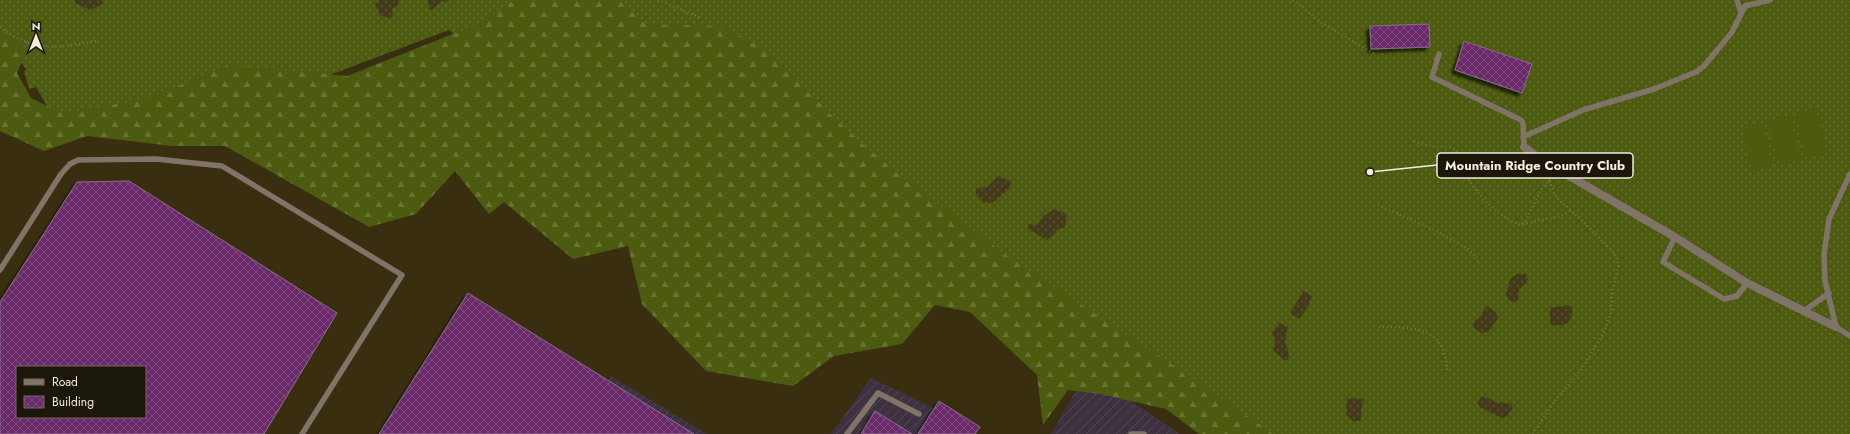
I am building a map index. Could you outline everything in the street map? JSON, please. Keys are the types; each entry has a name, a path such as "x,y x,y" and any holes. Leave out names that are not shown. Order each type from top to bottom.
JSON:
{"street":[{"path":"1524,147 1556,168 1675,237 1747,284 1836,327"}],"lane":[{"path":"1737,0 1741,13"},
{"path":"1523,138 1583,110 1654,89 1696,72 1704,66 1732,32 1745,6 1770,0"},
{"path":"1439,54 1432,77 1521,120 1523,123 1524,147"},
{"path":"0,270 60,174 70,164 78,160 156,159 222,166 402,275 302,434"},
{"path":"1850,174 1829,219 1824,255 1826,281 1836,327 1850,336"},
{"path":"1675,237 1664,262 1724,299 1737,296 1747,284"},
{"path":"1804,311 1829,293"},
{"path":"846,434 878,393 919,414"},
{"path":"1131,434 1144,434"}],"path":[{"path":"658,0 701,18"},
{"path":"1293,0 1322,23 1376,55"},
{"path":"0,27 24,41 43,47 61,47 97,41"},
{"path":"1414,141 1428,146 1457,151 1460,154 1468,177 1480,196 1489,205 1521,225 1561,216 1571,210"},
{"path":"1521,225 1526,220 1541,190 1556,168"},
{"path":"1533,434 1556,399 1582,368 1603,334 1611,313 1612,292 1619,270 1618,260 1614,253 1556,197 1549,180"},
{"path":"1378,205 1430,228 1468,249 1477,258 1479,264"},
{"path":"1379,327 1412,329 1427,333 1436,338 1443,354 1447,372"}],"shaded area":[{"path":"1087,372 1180,434 1051,434"},
{"path":"611,376 707,434 575,434"},
{"path":"871,378 935,409 927,434 831,434"}],"green space":[{"path":"0,0 1850,0 1850,434 1247,434 811,113 639,222 449,30 311,82 56,122 36,87 29,89 24,71 26,70 13,47 0,46"},
{"path":"514,0 620,0 646,24 724,26 763,49 798,79 825,109 868,149 1006,255 1161,357 1274,434 1199,434 1166,409 1100,394 1068,390 1043,425 1037,375 970,312 935,305 902,344 834,356 793,386 706,371 642,304 628,246 573,259 504,202 489,214 455,171 416,214 369,227 225,146 172,146 87,136 44,151 0,131 0,28 28,48 17,73 31,98 61,113 142,100 230,65 347,76 478,24"},
{"path":"1816,108 1827,153 1806,158 1795,114"},
{"path":"1790,115 1800,160 1779,165 1768,121"},
{"path":"1762,122 1772,166 1752,171 1742,127"}],"sand":[{"path":"74,0 102,0 103,4 90,10 75,3"},
{"path":"379,0 399,0 398,6 392,9 393,17 388,18 380,15 375,4"},
{"path":"428,0 451,0 441,2 432,10 429,9"},
{"path":"998,176 1010,181 1011,187 994,202 984,203 976,194 976,189 987,187"},
{"path":"1054,209 1066,214 1067,217 1065,227 1058,229 1047,240 1028,229 1029,224 1037,225 1042,217"},
{"path":"1517,274 1525,274 1528,279 1519,289 1518,300 1515,302 1510,301 1506,295 1510,279"},
{"path":"1303,291 1312,296 1300,319 1291,314 1291,312"},
{"path":"1569,305 1572,307 1572,316 1570,320 1565,324 1552,325 1550,321 1550,308"},
{"path":"1486,306 1494,310 1498,318 1489,331 1482,333 1473,326 1474,322 1481,316"},
{"path":"1279,323 1288,327 1285,340 1289,355 1288,360 1284,360 1273,350 1275,341 1272,333"},
{"path":"1481,397 1486,397 1496,402 1511,404 1513,408 1507,416 1502,418 1478,406 1478,402"},
{"path":"1349,398 1364,399 1361,409 1361,421 1353,421 1346,414 1347,402"}],"building":[{"path":"1429,24 1430,47 1371,49 1370,26"},
{"path":"1464,41 1532,64 1522,93 1455,70"},
{"path":"129,181 337,313 264,434 0,434 0,302 77,182"},
{"path":"468,293 694,434 379,434"},
{"path":"939,401 980,427 975,434 918,434"},
{"path":"875,411 912,434 861,434"}],"place":[{"name":"Mountain Ridge Country Club","path":"1370,172"}]}
